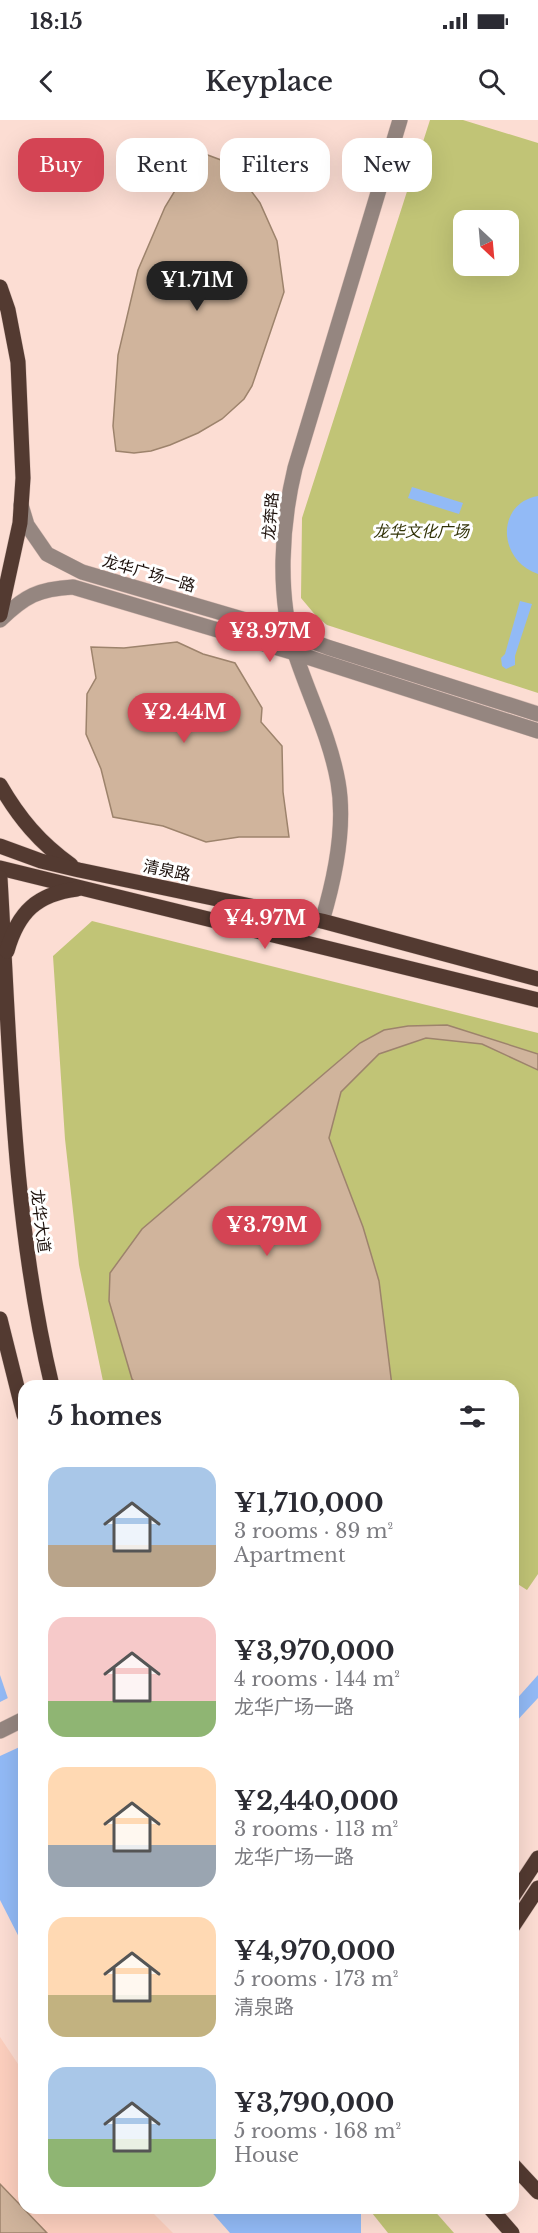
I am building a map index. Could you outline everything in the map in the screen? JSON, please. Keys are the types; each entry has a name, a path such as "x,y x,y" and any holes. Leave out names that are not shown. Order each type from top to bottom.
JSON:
{"main road":[{"path":"0,287 8,310 18,362 23,478 20,523 0,615"},
{"path":"0,785 24,824 56,854 79,870"},
{"name":"清泉路","path":"0,846 41,861 322,921 538,979"},
{"path":"0,868 538,1000"},
{"name":"龙华大道","path":"0,878 18,1177 33,1296 51,1380"},
{"path":"4,960 15,930 32,904 60,891 84,888"},
{"path":"0,1319 18,1391"},
{"path":"519,1887 538,1858"},
{"path":"519,1917 538,1888"},
{"path":"519,2172 538,2192"},
{"path":"496,2214 513,2233"}],"street":[{"name":"龙奔路","path":"322,921 339,838 338,783 330,750 290,633 284,598 286,518 290,487 400,120"},
{"name":"龙华广场一路","path":"21,504 27,525 35,540 47,554 61,563 101,579 290,633 327,648 538,714"},
{"path":"0,620 32,594 53,588 73,587 295,653 538,731"},
{"path":"0,1731 18,1722"}],"shaded area":[{"path":"0,2037 18,2064 18,2214 154,2214 173,2233 0,2233"}],"green space":[{"name":"龙华文化广场","path":"430,120 463,120 538,143 538,693 327,625 301,598 302,518 407,192 432,192 432,138 424,138"},
{"path":"92,921 538,1033 538,1574 527,1590 519,1585 519,1380 103,1380 79,1265 65,1139 53,956"},
{"path":"373,2214 437,2214 454,2233 388,2233"}],"water":[{"path":"412,487 463,503 459,514 408,498"},
{"path":"538,496 538,574 525,567 515,557 509,545 507,532 509,520 515,509 524,501"},
{"path":"520,601 532,604 515,656 515,665 506,669 502,666 501,658 505,654"},
{"path":"0,1675 18,1728 18,1935 0,1900"},
{"path":"538,1675 538,1698 519,1719 519,1696"},
{"path":"213,2214 361,2214 361,2233 230,2233"}],"pier":[{"path":"10,1697 18,1720 18,1748 0,1756 0,1702"}],"building":[{"path":"208,155 220,160 220,192 252,192 260,203 277,241 284,292 252,386 244,399 222,419 170,445 134,453 116,451 113,426 118,355 138,270 165,207 174,192 208,192"},
{"path":"177,642 203,654 235,663 262,708 261,722 282,746 283,792 289,837 239,837 206,842 163,826 113,817 101,769 86,734 87,694 96,678 91,647 124,648"},
{"path":"447,1025 538,1054 538,1070 482,1044 426,1038 379,1054 341,1092 329,1138 363,1227 379,1281 391,1380 133,1380 109,1301 110,1273 142,1229 360,1043 384,1030 408,1026"},
{"path":"0,2184 18,2203 18,2214 29,2214 47,2233 0,2233"}]}
